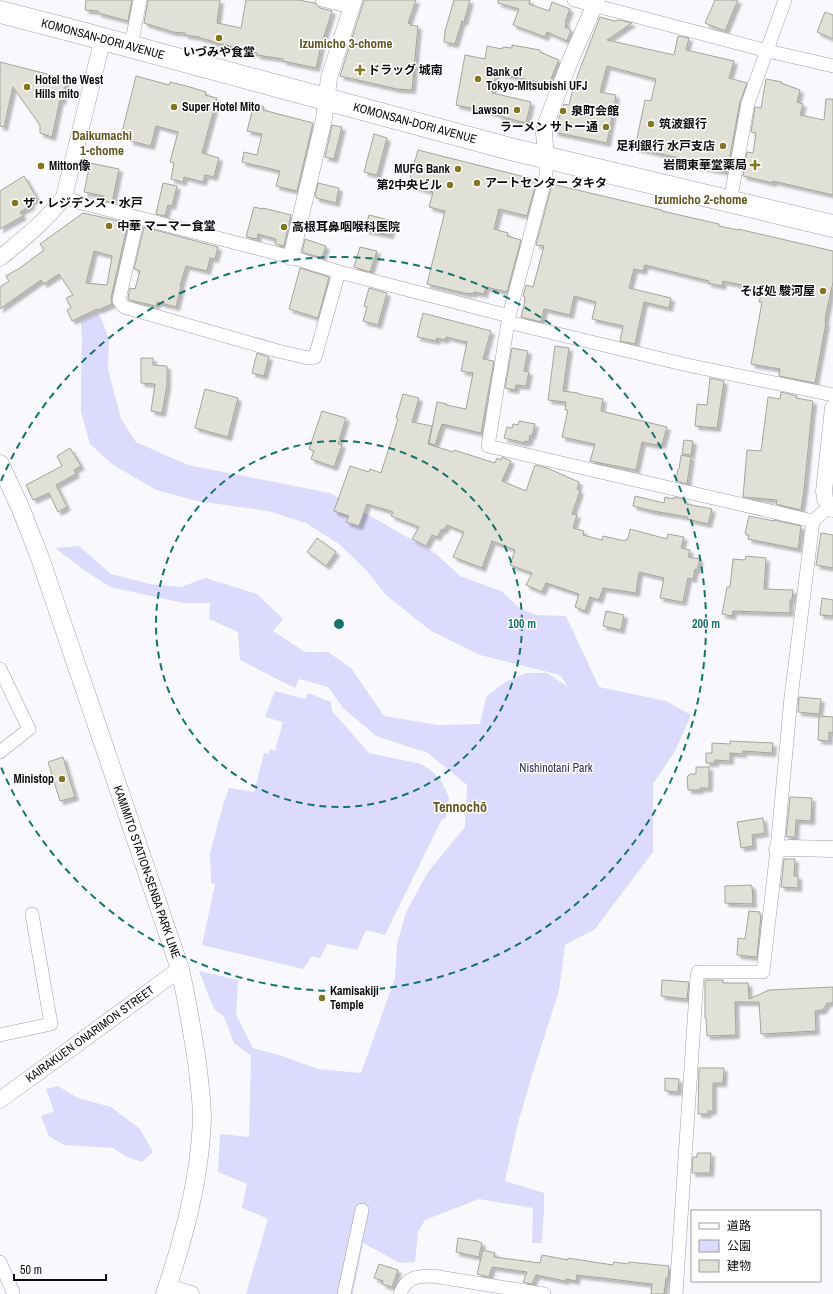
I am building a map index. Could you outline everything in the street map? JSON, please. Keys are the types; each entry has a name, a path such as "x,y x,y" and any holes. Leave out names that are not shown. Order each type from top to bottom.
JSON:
{"highway":[{"name":"KOMONSAN-DORI AVENUE","path":"0,12 103,38 503,147 833,226"}],"main road":[{"name":"KAMIMITO STATION-SENBA PARK LINE","path":"0,464 20,507 40,558 180,969 188,1005 200,1086 202,1118 200,1148 192,1202 167,1290"}],"street":[{"path":"131,46 140,0"},
{"path":"291,257 322,130 329,78 353,4 322,0"},
{"path":"574,0 596,3 768,51 833,66"},
{"path":"730,202 748,104 785,0"},
{"path":"596,3 570,61 546,123 544,133 546,176 508,319 488,446 813,521"},
{"path":"0,258 40,224 64,197 103,38"},
{"path":"64,197 78,202 291,257 339,272 508,319 687,365 833,395"},
{"path":"138,217 119,300 124,307 278,351 308,358 315,357 339,272"},
{"path":"676,1294 697,977 698,972 763,972 777,849 791,697 813,521 831,508 825,499 824,491 833,408"},
{"path":"0,670 29,729 0,752"},
{"path":"777,849 833,849"},
{"path":"0,1035 51,1024 32,914"},
{"name":"KAIRAKUEN ONARIMON STREET","path":"0,1100 180,969"},
{"path":"344,1294 362,1210"},
{"path":"0,1262 13,1292"},
{"path":"400,1294 402,1288 409,1280 418,1276 432,1276 461,1280 544,1294"},
{"path":"167,1290 191,1294"}],"green space":[{"name":"Nishinotani Park","path":"99,313 109,339 108,369 121,419 136,442 188,465 330,493 435,553 460,576 503,592 518,607 535,615 566,616 599,687 666,701 691,715 675,751 653,784 653,852 595,929 565,945 559,991 518,1123 505,1181 544,1193 542,1243 532,1243 533,1208 479,1199 425,1220 418,1232 415,1262 400,1263 363,1243 353,1294 246,1294 268,1219 242,1208 247,1184 218,1172 220,1134 249,1137 251,1056 234,1043 224,1017 214,1009 199,971 238,980 236,1015 253,1048 282,1056 318,1069 361,1073 395,978 397,944 406,912 428,872 465,827 467,785 428,753 376,736 344,709 328,687 299,679 295,688 240,660 238,632 209,619 210,603 183,603 110,587 55,548 79,546 111,574 150,584 181,587 206,578 257,594 283,619 273,631 305,652 328,652 351,668 384,716 438,725 480,724 486,697 505,682 526,673 547,673 568,687 560,675 480,655 431,631 386,595 367,571 339,544 306,523 268,511 197,501 156,490 112,464 90,444 81,412 81,322"},
{"path":"275,691 305,699 308,693 331,702 332,711 369,753 421,764 440,779 449,797 446,818 442,819 385,935 366,930 357,950 327,944 320,958 312,956 303,969 202,945 215,884 211,883 210,853 224,802 229,788 254,792 264,753 269,754 270,749 275,751 283,722 265,717"},
{"path":"58,1086 78,1098 111,1107 140,1129 153,1152 142,1162 125,1156 113,1148 64,1145 49,1136 41,1116 54,1111 46,1089"}],"building":[{"path":"86,0 132,0 128,21 98,13 98,11 85,10"},
{"path":"148,0 220,0 217,23 241,28 246,0 298,0 315,3 320,8 332,11 316,68 283,61 283,59 257,55 257,53 212,42 200,37 185,35 185,33 173,32 144,23"},
{"path":"364,0 416,0 408,23 411,24 410,25 418,26 412,90 397,89 340,76"},
{"path":"454,0 470,0 464,22 462,21 455,44 444,42 445,31"},
{"path":"498,0 530,0 529,4 549,11 552,2 570,9 565,22 565,27 571,30 567,41 547,32 545,37 513,25 519,9 498,3"},
{"path":"715,0 738,0 725,31 705,23"},
{"path":"825,12 833,15 833,39 817,32"},
{"path":"600,17 614,21 620,20 632,23 607,40 674,55 678,36 689,38 686,50 734,61 729,78 747,83 740,102 727,172 696,166 697,162 635,148 645,100 651,101 656,79 607,66 600,92 616,95 607,143 554,132 564,104 569,105 574,84"},
{"path":"512,45 540,50 540,52 559,60 548,86 534,81 496,73 492,93 531,102 526,123 499,116 499,114 456,105 465,55 485,59 487,46 502,49 503,47 512,48"},
{"path":"0,62 67,79 62,101 60,100 52,137 40,133 40,125 13,87 4,127 0,126"},
{"path":"136,76 169,85 170,82 190,87 206,92 205,95 217,98 202,153 219,158 214,177 205,175 203,182 184,177 183,182 171,179 174,163 170,162 178,132 156,126 151,146 130,141 132,134 122,132"},
{"path":"766,79 782,82 781,83 800,90 797,102 803,104 800,115 824,120 826,99 833,99 833,195 773,181 773,183 743,176 747,152 753,153 756,133 751,132 755,107 761,108"},
{"path":"254,104 264,107 263,110 313,123 297,191 276,186 280,171 242,162 244,152 257,155 262,134 247,131"},
{"path":"332,125 342,127 334,159 325,157"},
{"path":"374,134 387,138 377,175 364,172"},
{"path":"418,150 537,180 527,216 499,209 494,229 508,233 507,236 521,240 507,292 486,287 484,294 474,292 473,294 468,294 427,284 445,211 429,207 433,192 408,185"},
{"path":"90,163 119,169 112,203 103,200 104,196 84,192"},
{"name":"ザ・レジデンス・水戸","path":"24,176 37,198 30,202 32,205 20,212 23,216 0,229 0,191"},
{"path":"163,183 177,186 172,206 168,205 165,216 156,214"},
{"path":"318,183 339,188 336,203 316,198 315,196"},
{"path":"552,184 719,224 719,226 833,251 833,282 826,314 826,323 815,383 779,376 780,369 751,364 762,302 759,302 761,295 750,292 751,287 723,281 722,286 708,283 709,281 645,265 643,271 634,269 629,288 671,298 669,308 644,302 635,344 620,341 623,326 592,319 596,302 574,296 570,315 544,309 541,322 521,317 525,301 525,297 523,296 526,285 533,287 544,246 536,245"},
{"path":"254,207 291,215 284,246 275,244 276,239 258,234 257,239 246,237"},
{"path":"83,213 128,223 111,298 112,304 98,310 97,309 72,321 67,310 71,308 66,298 73,295 59,274 44,284 41,280 0,309 0,287 9,281 6,276 17,270 44,250 40,244","holes":["94,251 112,256 107,285 86,283"]},
{"path":"369,215 393,221 390,235 365,230"},
{"path":"144,227 218,247 215,259 210,258 207,271 186,266 176,307 157,302 156,306 129,300 128,298 130,288 135,289 140,271 134,269"},
{"path":"305,239 326,246 322,258 302,252"},
{"path":"360,247 377,251 370,272 354,267"},
{"path":"300,268 329,277 318,318 289,309"},
{"path":"369,288 387,293 378,325 363,321 367,307 364,306"},
{"path":"423,313 491,331 483,359 494,361 481,433 442,424 435,445 429,443 437,402 466,409 473,373 461,371 467,342 446,337 445,340 437,338 436,341 417,337"},
{"path":"555,346 569,348 563,391 603,399 601,411 667,427 662,445 642,442 636,470 590,461 595,444 562,437 568,410 565,410 566,402 548,400"},
{"path":"512,348 528,351 524,371 529,372 526,386 516,385 515,390 505,388"},
{"path":"257,353 269,357 264,376 252,373"},
{"path":"141,358 153,358 153,365 167,366 167,385 162,413 151,411 155,384 141,383"},
{"path":"710,378 724,381 717,428 695,426 697,404 707,405"},
{"path":"205,389 238,398 228,437 195,428"},
{"path":"781,392 797,396 796,398 813,401 801,510 776,504 777,500 743,497 747,450 761,451 768,397 780,399"},
{"path":"403,394 419,398 412,422 432,426 428,444 453,452 454,450 495,463 497,458 501,460 502,457 511,461 502,481 526,491 535,465 547,468 579,482 577,489 580,491 572,514 577,515 573,528 584,531 583,535 602,540 603,536 625,541 628,539 630,529 667,539 668,534 684,537 681,548 690,550 688,557 700,559 697,570 695,569 693,579 688,578 683,602 660,598 664,578 639,572 636,593 603,588 599,600 590,597 585,611 575,607 579,594 546,583 542,592 526,585 532,573 510,565 515,550 492,541 482,568 453,557 464,532 447,525 444,530 442,529 437,537 432,535 426,546 412,539 419,527 391,516 393,512 367,504 359,526 346,522 349,516 334,511 350,466 369,472 370,469 381,473 398,419 396,418"},
{"path":"322,411 346,418 338,444 342,445 334,467 311,459 314,451 309,449"},
{"path":"519,421 535,424 532,436 530,435 529,442 525,441 525,443 504,438 507,427 512,428 513,424 518,425"},
{"path":"684,440 693,441 691,455 682,454"},
{"path":"70,448 81,466 74,470 76,474 56,485 67,507 58,512 49,493 33,500 26,485 62,466 57,456"},
{"path":"681,455 691,457 687,484 676,481"},
{"path":"635,496 664,503 665,497 674,499 674,497 686,500 686,504 712,509 708,524 687,519 688,517 633,506"},
{"path":"749,516 801,526 798,549 748,539 749,535 746,535 745,533"},
{"path":"821,533 833,535 833,568 816,565"},
{"path":"317,538 336,552 326,566 307,552"},
{"path":"746,556 766,558 764,589 793,590 792,600 790,600 790,613 733,611 732,616 722,614 727,587 730,587 733,559 745,560"},
{"path":"822,598 833,600 833,616 820,615"},
{"path":"606,611 624,615 621,630 603,626"},
{"path":"799,697 821,699 819,714 798,712"},
{"path":"819,716 833,717 833,733 829,732 829,741 818,740"},
{"path":"730,741 773,743 772,753 743,751 743,754 730,753 730,761 715,760 715,763 706,763 706,753 712,753 712,743 730,744"},
{"name":"Ministop","path":"63,757 75,797 60,801 48,762"},
{"path":"696,767 709,767 709,788 688,790 687,777 690,774 696,774"},
{"path":"790,797 812,798 811,821 796,820 795,837 786,837"},
{"path":"763,818 765,833 752,835 753,846 741,848 737,822"},
{"path":"784,859 795,859 794,876 798,876 798,888 781,887"},
{"path":"751,885 753,904 725,903 725,886"},
{"path":"749,911 760,912 761,915 757,957 737,955 738,938 745,939"},
{"path":"662,980 689,982 687,999 661,996"},
{"path":"705,980 723,980 723,983 748,983 749,999 769,990 833,987 833,1003 827,1003 823,1010 815,1011 816,1031 761,1034 759,1002 735,1002 736,1035 707,1036 705,1018"},
{"path":"699,1068 724,1068 723,1083 713,1083 713,1111 708,1111 708,1114 698,1114"},
{"path":"665,1078 679,1079 678,1092 665,1091"},
{"path":"697,1153 711,1153 710,1173 692,1173 693,1157 697,1157"},
{"path":"458,1238 482,1243 479,1257 456,1252"},
{"path":"483,1250 495,1253 494,1257 540,1263 542,1255 568,1260 568,1258 613,1265 614,1262 628,1264 629,1262 669,1266 668,1278 666,1278 664,1294 651,1294 652,1284 577,1275 576,1281 566,1279 565,1281 536,1275 532,1284 523,1282 527,1272 492,1267 489,1277 477,1274"},
{"path":"379,1264 398,1270 392,1287 382,1284 383,1281 374,1278"}],"place":[{"name":"いづみや食堂","path":"219,38"},
{"name":"ドラッグ 城南","path":"360,70"},
{"name":"Bank of Tokyo-Mitsubishi UFJ","path":"478,79"},
{"name":"Hotel the West Hills mito","path":"27,87"},
{"name":"Super Hotel Mito","path":"174,107"},
{"name":"Lawson","path":"517,110"},
{"name":"泉町会館","path":"563,111"},
{"name":"筑波銀行","path":"651,124"},
{"name":"ラーメン サトー通","path":"606,127"},
{"name":"足利銀行 水戸支店","path":"723,146"},
{"name":"岩間東華堂薬局","path":"755,165"},
{"name":"Mitton像","path":"41,166"},
{"name":"MUFG Bank","path":"458,169"},
{"name":"アートセンター タキタ","path":"477,183"},
{"name":"第2中央ビル","path":"450,185"},
{"name":"ザ・レジデンス・水戸","path":"15,203"},
{"name":"中華 マーマー食堂","path":"109,226"},
{"name":"高根耳鼻咽喉科医院","path":"284,227"},
{"name":"そば処 駿河屋","path":"823,291"},
{"name":"Ministop","path":"62,779"},
{"name":"Kamisakiji Temple","path":"322,998"}],"district":[{"name":"Izumicho 3-chome","path":"346,43"},
{"name":"Daikumachi 1-chome","path":"102,142"},
{"name":"Izumicho 2-chome","path":"701,199"},
{"name":"Tennochō","path":"460,807"}]}
